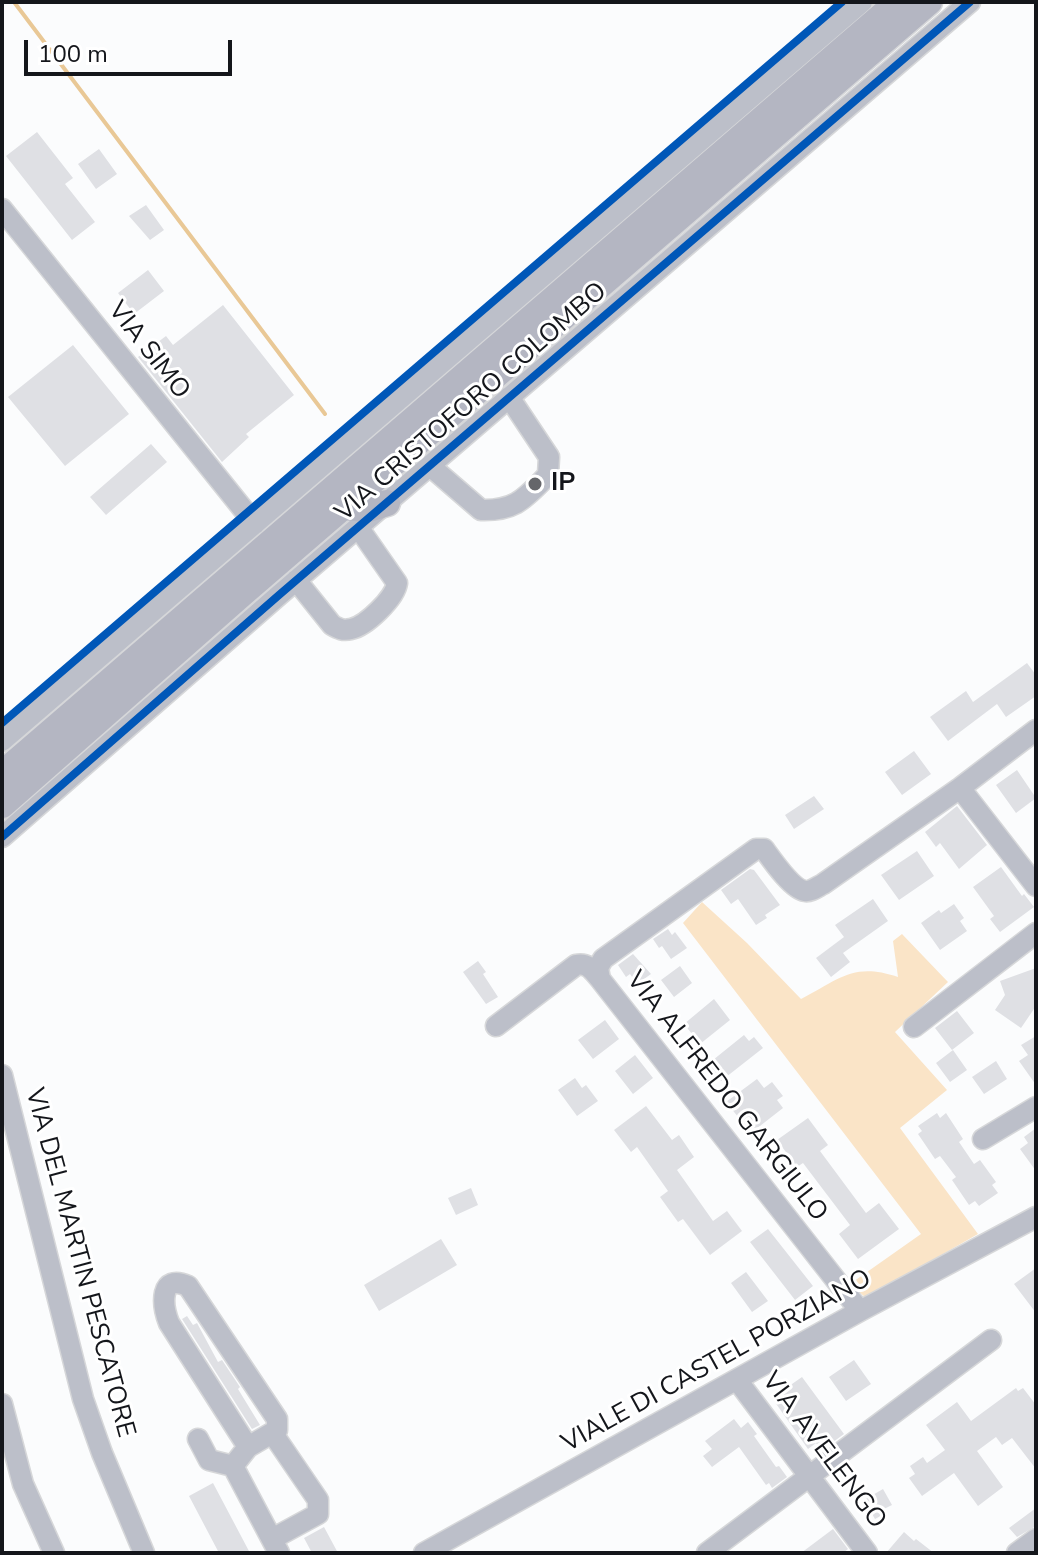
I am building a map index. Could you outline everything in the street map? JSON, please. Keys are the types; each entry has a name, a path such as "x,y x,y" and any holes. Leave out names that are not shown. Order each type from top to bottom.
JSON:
{"main road":[{"name":"VIA CRISTOFORO COLOMBO","path":"2,774 898,2"},
{"name":"VIA CRISTOFORO COLOMBO","path":"2,805 351,517 929,2"},
{"path":"351,517 387,503"}],"street":[{"name":"VIA CRISTOFORO COLOMBO","path":"2,741 862,2"},
{"name":"VIA CRISTOFORO COLOMBO","path":"387,503 970,2"},
{"name":"VIA SIMO","path":"2,209 255,524"},
{"path":"430,466 481,510 508,508 520,502 548,475 549,457 509,397"},
{"name":"VIA CRISTOFORO COLOMBO","path":"2,837 296,580 351,517"},
{"path":"296,580 332,625 340,630 354,629 388,602 396,592 397,583 351,517"},
{"path":"95,661 129,664"},
{"name":"VIA ALFREDO GARGIULO","path":"860,1311 600,979 598,968 603,959 756,849 764,849 794,886 811,890 960,788 1036,730"},
{"path":"960,788 1036,886"},
{"path":"914,1027 1036,933"},
{"path":"496,1026 576,965 588,965 600,979"},
{"name":"VIA DEL MARTIN PESCATORE","path":"2,1075 83,1399 144,1553"},
{"path":"983,1139 1036,1107"},
{"name":"VIALE DI CASTEL PORZIANO","path":"424,1553 1036,1217"},
{"path":"233,1466 248,1447 277,1430 277,1419 188,1286 178,1282 170,1285 164,1292 169,1323 248,1447"},
{"path":"707,1553 991,1340"},
{"name":"VIA AVELENGO","path":"737,1380 867,1553"},
{"path":"2,1404 23,1484 54,1553"},
{"path":"198,1439 209,1460 233,1466 275,1546 318,1514 320,1509 318,1500 273,1434"},
{"path":"1017,1553 1036,1539"}],"shaded area":[{"path":"702,902 801,999 837,979 858,972 898,977 893,941 902,934 948,982 895,1032 947,1090 900,1128 978,1234 866,1298 850,1284 921,1234 683,923"}],"building":[{"path":"37,132 73,178 65,184 95,222 72,240 6,156"},
{"path":"99,149 117,174 96,189 78,164"},
{"path":"146,205 164,230 150,240 129,216"},
{"path":"148,270 164,291 134,314 118,293"},
{"path":"223,305 294,395 246,434 249,437 222,462 138,357 166,336 173,345"},
{"path":"73,345 129,414 65,466 8,397"},
{"path":"151,444 167,462 106,515 90,497"},
{"path":"1027,663 1036,675 1036,696 1006,717 997,704 948,741 930,717 966,691 973,702"},
{"path":"914,751 931,774 902,795 885,772"},
{"path":"1017,770 1036,798 1016,813 996,785"},
{"path":"814,796 824,809 794,829 785,815"},
{"path":"957,806 987,845 959,869 940,843 936,847 925,832"},
{"path":"917,851 934,876 899,900 881,875"},
{"path":"1001,867 1034,907 1000,932 990,919 994,916 973,887"},
{"path":"750,869 754,870 780,905 756,925 738,899 731,904 721,890"},
{"path":"873,899 888,921 843,953 850,962 831,977 816,958 844,937 835,925"},
{"path":"954,904 964,918 960,921 967,931 940,950 921,923"},
{"path":"668,929 672,935 675,932 687,948 671,959 653,939"},
{"path":"633,954 651,974 637,984 630,974 626,977 618,965"},
{"path":"478,961 498,997 486,1004 463,972"},
{"path":"680,966 692,983 674,997 661,980"},
{"path":"1036,968 1036,1006 1021,1028 995,1010 1005,995 1000,981"},
{"path":"714,999 730,1020 700,1044 684,1024"},
{"path":"957,1011 974,1033 952,1050 935,1028"},
{"path":"605,1020 619,1039 593,1059 578,1040"},
{"path":"744,1035 749,1041 754,1037 763,1048 721,1081 708,1064"},
{"path":"1036,1036 1036,1085 1019,1061 1028,1055 1021,1045"},
{"path":"953,1050 967,1070 950,1082 936,1063"},
{"path":"635,1055 653,1078 633,1094 615,1071"},
{"path":"996,1061 1007,1079 984,1094 972,1077"},
{"path":"575,1078 582,1088 586,1085 598,1101 577,1116 558,1090"},
{"path":"757,1079 764,1088 772,1082 783,1096 777,1100 783,1108 751,1133 726,1102"},
{"path":"646,1106 672,1140 679,1135 694,1157 677,1170 713,1221 727,1211 742,1231 710,1255 683,1219 678,1222 660,1197 668,1191 637,1147 631,1152 614,1130"},
{"path":"937,1113 940,1118 946,1113 963,1139 959,1142 974,1164 980,1160 996,1182 992,1185 998,1193 979,1206 975,1201 969,1205 952,1180 956,1177 940,1156 935,1159 918,1134 922,1131 918,1126"},
{"path":"808,1118 828,1145 820,1151 866,1213 879,1203 899,1229 858,1259 839,1234 850,1225 803,1163 797,1167 777,1140"},
{"path":"1036,1128 1036,1171 1020,1149 1028,1143 1024,1137"},
{"path":"471,1188 478,1205 456,1215 448,1198"},
{"path":"768,1229 813,1286 795,1300 750,1242"},
{"path":"441,1239 457,1265 379,1311 364,1285"},
{"path":"1036,1268 1036,1313 1014,1284"},
{"path":"746,1272 768,1301 752,1312 731,1283"},
{"path":"187,1316 193,1325 197,1323 218,1362 222,1360 260,1425 252,1429 182,1319"},
{"path":"854,1360 871,1384 846,1401 829,1377"},
{"path":"802,1377 844,1434 829,1445 826,1441 819,1447 816,1443 808,1449 772,1398"},
{"path":"1016,1388 1018,1391 1023,1388 1036,1405 1036,1469 1012,1438 1002,1445 996,1437 977,1451 1003,1487 978,1506 954,1473 922,1496 909,1478 915,1474 910,1466 923,1457 927,1463 945,1450 926,1425 957,1402 971,1421"},
{"path":"734,1419 741,1428 748,1422 757,1434 754,1436 787,1477 772,1488 769,1483 766,1485 739,1447 712,1467 703,1456 712,1449 705,1441"},
{"path":"213,1483 250,1553 219,1553 189,1496"},
{"path":"883,1489 892,1505 875,1519 864,1500"},
{"path":"1036,1508 1036,1526 1017,1537 1009,1528"},
{"path":"324,1527 338,1553 312,1553 304,1538"},
{"path":"833,1529 848,1549 843,1553 801,1553"},
{"path":"904,1532 914,1541 916,1539 934,1553 886,1553"}],"waterway":[{"path":"14,2 325,414"}],"cycle path":[{"path":"2,723 842,2"},
{"path":"2,837 970,2"}],"place":[{"name":"IP","path":"535,484"}]}
